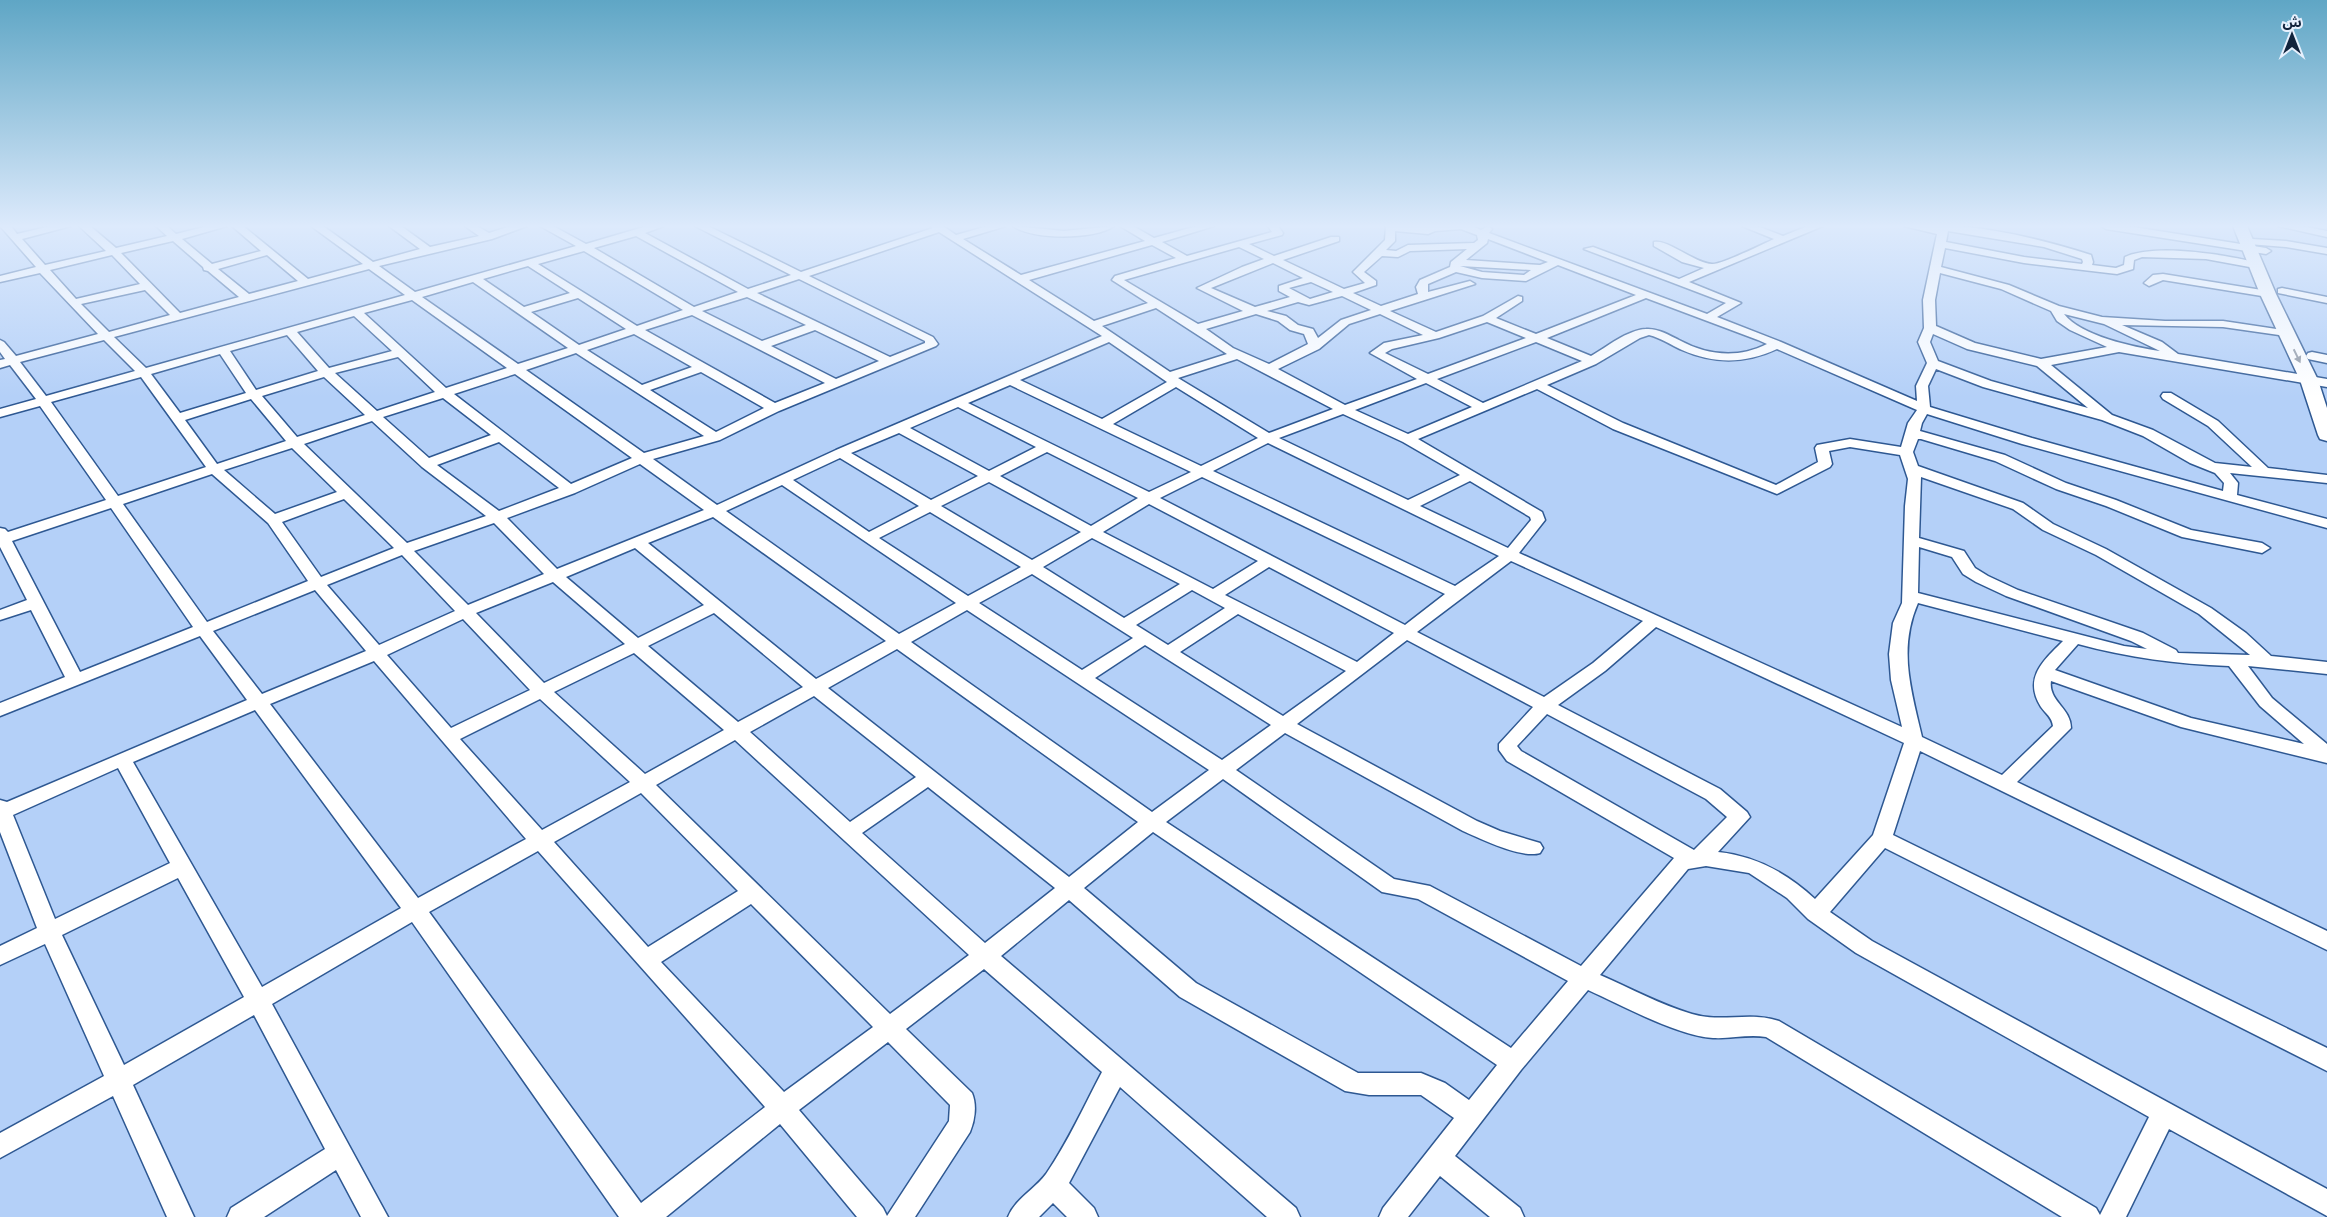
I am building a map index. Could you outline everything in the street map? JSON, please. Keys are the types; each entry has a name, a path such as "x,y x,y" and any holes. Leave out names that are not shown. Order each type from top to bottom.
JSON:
{"highway":[{"path":"2268,283 2319,358 2318,381 2327,436"},
{"path":"2271,283 2286,333 2318,381 2327,404"}],"street":[{"path":"55,283 106,337 144,373 213,468 273,520 318,584 448,737 646,960 782,1108 874,1217"},
{"path":"143,283 179,318"},
{"path":"227,283 248,299"},
{"path":"6,363 308,283"},
{"path":"395,283 640,459 717,510 1152,822 1514,1063"},
{"path":"0,413 458,283"},
{"path":"483,283 576,348 715,437"},
{"path":"562,283 634,329 774,408"},
{"path":"646,283 691,310 837,384"},
{"path":"729,283 891,362"},
{"path":"76,681 2,537 775,283"},
{"path":"0,710 404,549 570,490 640,459 715,437 774,408 891,362 929,346 933,342 811,283"},
{"path":"1025,283 1092,325 1172,380 1268,438 1510,555 1841,705 2327,941"},
{"path":"645,1217 782,1108 985,956 1068,887 1152,822 1358,670 1456,593 1510,555 1538,520 1537,515 1471,475 1408,440 1344,410 1269,369 1237,355 1197,328 1122,283"},
{"path":"1214,283 1202,288 1253,310 1288,320 1294,328 1309,331 1315,346"},
{"path":"1296,283 1284,286 1283,289 1309,302 1372,283"},
{"path":"1323,283 1435,336"},
{"path":"1424,283 1421,287 1424,296"},
{"path":"1613,283 1777,344 1924,409 2027,441 2327,524"},
{"path":"1683,283 1736,303 1707,318"},
{"path":"1933,283 1929,300 1930,328 1924,342 1933,363 1948,371 2006,390 2107,418 2148,432 2195,460 2220,470 2229,479 2228,498"},
{"path":"1989,283 2005,287 2055,309 2102,320 2165,324 2223,324 2286,333"},
{"path":"2204,283 2327,300"},
{"path":"1269,369 1303,350 1315,346 1346,322 1424,296 1470,284"},
{"path":"73,303 146,286"},
{"path":"524,311 580,294"},
{"path":"0,1146 120,1080 415,910 1032,567 1149,498 1268,438 1537,338 1646,295"},
{"path":"1197,328 1298,298"},
{"path":"1482,407 1376,353 1388,346 1435,336 1487,318 1518,300"},
{"path":"1092,325 1157,304"},
{"path":"2055,309 2068,324 2119,348 2318,381"},
{"path":"356,312 398,353 443,392 570,490"},
{"path":"1487,318 1592,361"},
{"path":"2102,320 2158,345 2179,358"},
{"path":"760,346 815,326"},
{"path":"1930,328 1971,346 2041,363 2064,380 2107,418"},
{"path":"290,332 326,372 427,464 497,516 554,575 738,732 985,956 1287,1217"},
{"path":"1408,440 1592,361 1644,332 1661,336 1688,348 1724,359 1759,354 1777,344"},
{"path":"181,1217 120,1080 50,932 1,810 258,704 377,653 465,612 554,575 638,544 785,481 841,453 1110,337"},
{"path":"0,344 6,363 43,400 112,502 204,630 415,910 635,1217"},
{"path":"2041,363 2119,348"},
{"path":"222,350 253,394 294,442 404,549 542,691 644,784 963,1101 961,1124 900,1217"},
{"path":"178,418 326,372 398,353"},
{"path":"1103,424 1172,380 1237,355"},
{"path":"1816,913 1882,838 1914,741 1900,680 1898,654 1901,623 1910,603 1911,540 1915,479 1906,452 1913,435 1915,423 1924,409 1922,386 1933,363"},
{"path":"641,389 702,367"},
{"path":"1010,380 1456,593"},
{"path":"1537,384 1601,419 1777,490 1825,464 1822,448 1850,443 1906,452"},
{"path":"2167,396 2213,424 2215,428 2264,472"},
{"path":"960,403 1149,498 1713,794 1740,817 1696,861"},
{"path":"900,428 1092,532 1358,670"},
{"path":"1913,435 1922,435 2000,458 2061,486 2111,502 2187,534 2262,548"},
{"path":"427,464 500,437"},
{"path":"2000,458 2019,452 2027,446 2027,441"},
{"path":"868,538 1046,447"},
{"path":"841,453 1032,567 1284,725 1470,826 1494,837 1533,848"},
{"path":"2212,467 2327,479"},
{"path":"1912,469 2018,506 2048,527 2101,552 2205,611 2240,637 2266,662"},
{"path":"1410,505 1471,475"},
{"path":"785,481 868,538 1223,770 1389,886 1423,892 1585,979 1690,1024 1713,1028 1755,1025 1771,1028 2087,1217"},
{"path":"273,520 346,493"},
{"path":"1911,540 1959,554 1963,564 1969,571 2012,593 2137,637 2179,659"},
{"path":"638,544 816,688 1068,887 1188,990 1354,1082 1366,1085 1414,1083 1424,1085 1471,1116"},
{"path":"1214,595 1269,561"},
{"path":"1124,625 1192,584"},
{"path":"1910,596 2010,620 2074,639 2124,651 2179,659 2234,660 2327,668"},
{"path":"0,615 35,603"},
{"path":"448,737 716,606"},
{"path":"1168,652 1236,608"},
{"path":"1653,621 1599,667 1545,705 1508,744 1508,750 1514,756 1696,861"},
{"path":"1082,678 1145,638"},
{"path":"2004,784 2062,728 2060,715 2049,704 2042,691 2040,680 2044,672 2074,639"},
{"path":"2234,660 2266,702 2327,755"},
{"path":"2044,672 2187,723 2327,755"},
{"path":"122,759 258,1001 375,1217"},
{"path":"849,832 929,777"},
{"path":"1882,838 2327,1060"},
{"path":"1392,1217 1514,1063 1682,862 1706,858 1731,861 1755,867 1794,892 1816,913 1864,947 2327,1203"},
{"path":"0,956 183,866"},
{"path":"646,960 753,892"},
{"path":"1021,1217 1053,1185 1069,1161 1116,1070"},
{"path":"2112,1217 2164,1113"},
{"path":"240,1217 340,1153"},
{"path":"1438,1158 1511,1217"},
{"path":"1053,1185 1085,1217"}]}
